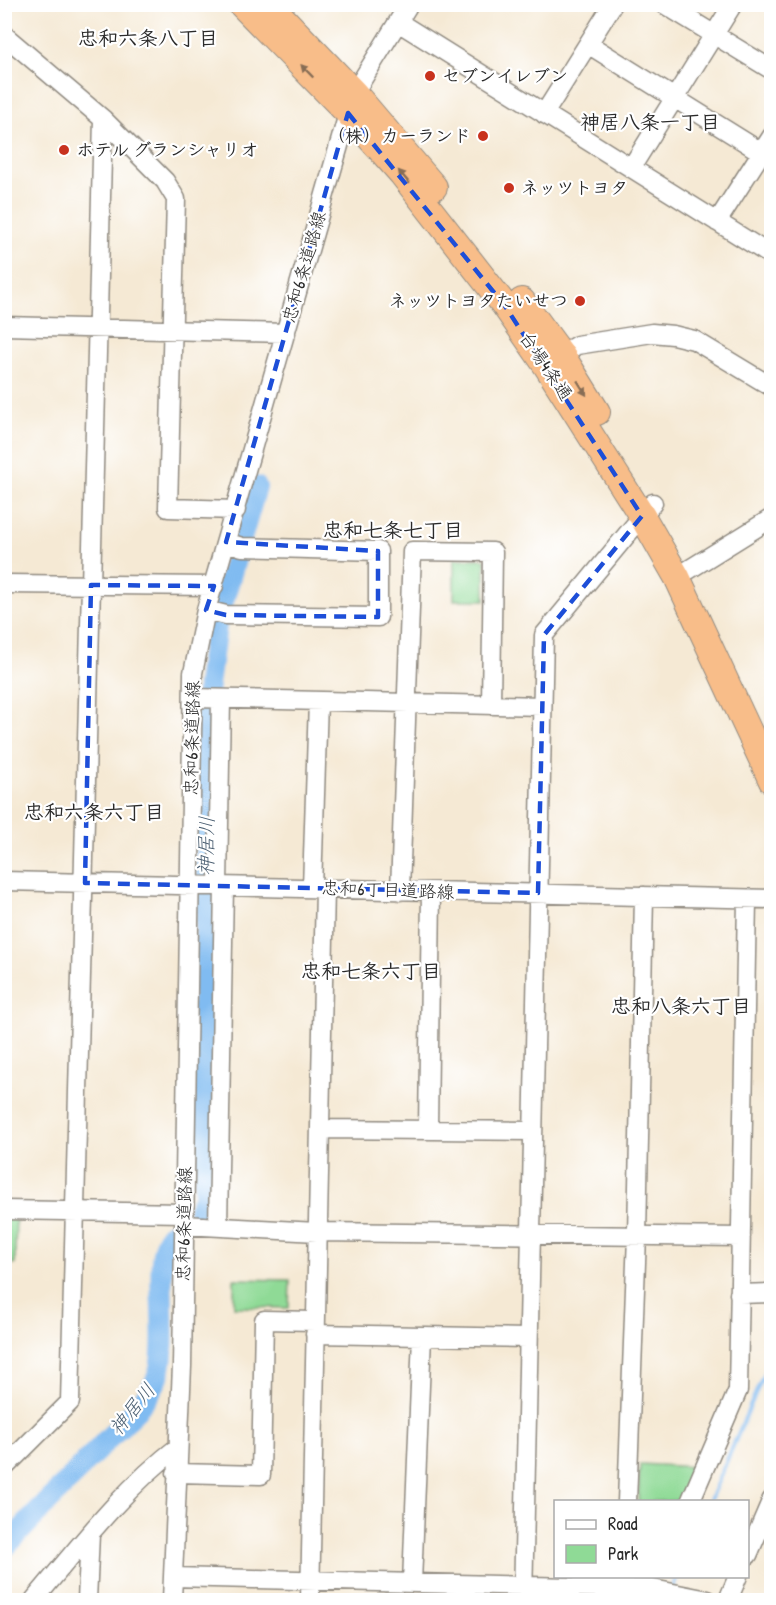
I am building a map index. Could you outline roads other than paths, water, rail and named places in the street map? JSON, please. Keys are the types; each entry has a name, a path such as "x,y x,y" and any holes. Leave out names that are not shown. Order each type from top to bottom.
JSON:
{"highway":[{"name":"台場4条通","path":"255,7 351,103 402,174 553,359 647,509 684,573 771,741"},
{"name":"台場4条通","path":"684,573 771,781"}],"street":[{"name":"忠和6条道路線","path":"172,1600 184,1219 210,886 208,699 193,673 215,612 214,586 234,544 236,510 351,103 409,4"},
{"path":"544,114 613,4"},
{"path":"664,4 771,70"},
{"path":"631,168 733,4"},
{"path":"398,22 771,256"},
{"path":"4,35 103,119 165,181 176,199 168,508 236,510"},
{"path":"588,44 761,152"},
{"path":"4,1468 70,1402 103,119"},
{"path":"717,222 771,136"},
{"path":"4,326 286,333"},
{"path":"553,359 577,345 652,333 673,335 694,340 771,387"},
{"path":"523,1593 544,635 647,509"},
{"path":"684,573 771,518"},
{"path":"215,612 378,617 378,551 234,544"},
{"path":"400,891 412,551 493,552 491,705"},
{"path":"4,584 214,586"},
{"path":"218,1227 208,699 542,706"},
{"path":"310,1600 320,1129 318,701"},
{"name":"忠和6丁目道路線","path":"4,881 771,899"},
{"path":"428,1130 431,892"},
{"path":"627,1500 637,1236 644,896"},
{"path":"691,1500 738,1390 747,900"},
{"path":"320,1129 532,1131"},
{"path":"4,1210 75,1211 184,1219 218,1227 317,1232 741,1237"},
{"path":"739,1294 771,1293"},
{"path":"176,1473 261,1475 264,1320 315,1327 422,1336 527,1338"},
{"path":"412,1583 422,1336"},
{"path":"34,1600 90,1534 160,1461 178,1447"},
{"path":"749,1550 771,1499"},
{"path":"87,1600 90,1534"},
{"path":"173,1576 310,1582 412,1583 523,1593 624,1582 708,1600"},
{"path":"728,1600 737,1578"}],"waterway":[{"name":"神居川","path":"199,1209 205,1196 203,1006 207,902 205,817 208,685 216,625 256,487"},
{"name":"神居川","path":"4,1548 132,1414 156,1381 161,1365 162,1346 162,1260 165,1244 172,1233"},
{"path":"710,1500 772,1355"},
{"path":"673,1587 676,1578"}],"place":[{"name":"セブンイレブン","path":"430,76"},
{"name":"（株）カーランド","path":"483,136"},
{"name":"ホテル グランシャリオ","path":"64,150"},
{"name":"ネッツトヨタ","path":"509,188"},
{"name":"ネッツトヨタたいせつ","path":"580,301"}],"district":[{"name":"忠和六条八丁目","path":"148,38"},
{"name":"神居八条一丁目","path":"650,122"},
{"name":"忠和七条七丁目","path":"393,530"},
{"name":"忠和六条六丁目","path":"94,812"},
{"name":"忠和七条六丁目","path":"371,971"},
{"name":"忠和八条六丁目","path":"681,1006"}]}
